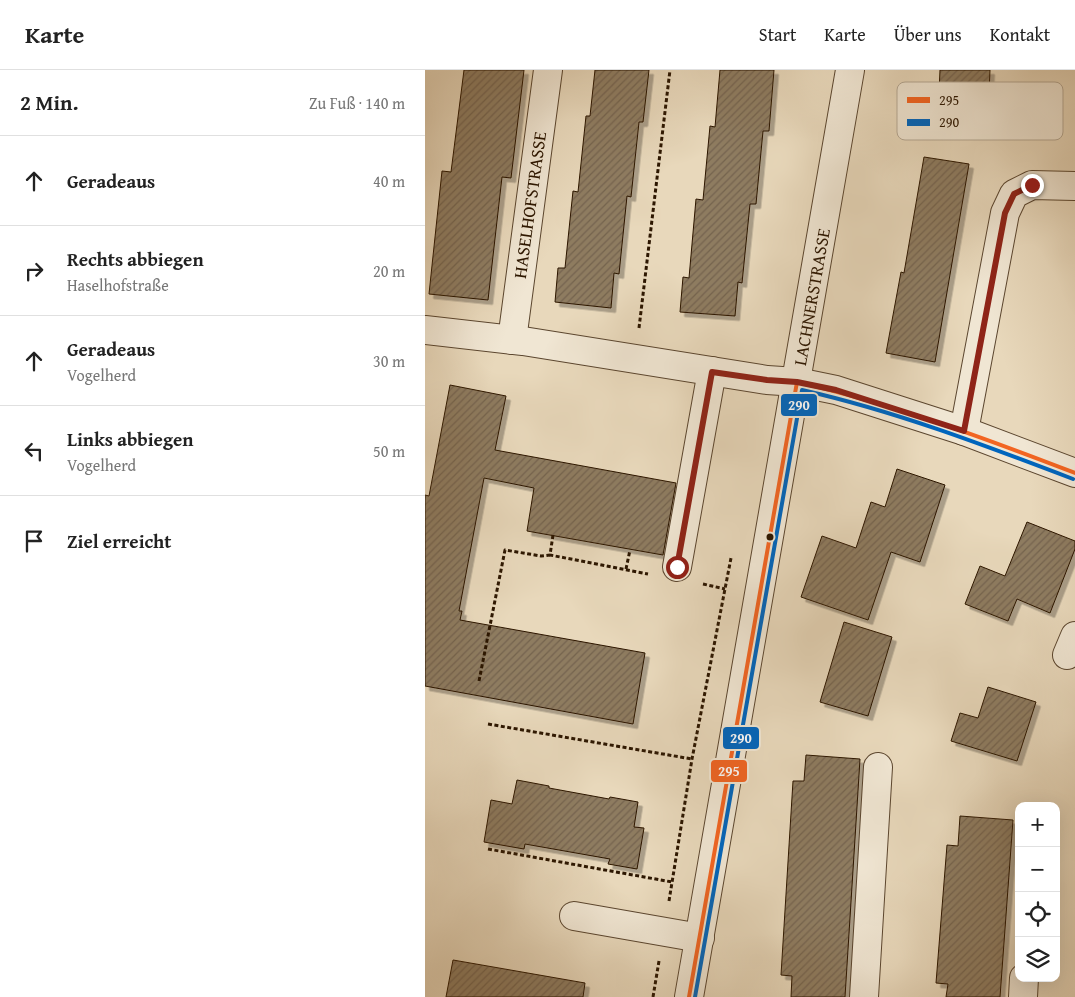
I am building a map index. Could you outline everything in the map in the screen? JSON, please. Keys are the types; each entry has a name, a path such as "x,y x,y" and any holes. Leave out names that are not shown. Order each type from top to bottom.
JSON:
{"street":[{"name":"HASELHOFSTRASSE","path":"512,340 548,70"},
{"name":"LACHNERSTRASSE","path":"689,997 850,70"},
{"path":"964,431 1005,213 1014,194 1032,185 1075,186"},
{"path":"425,330 512,340 635,358 712,372 767,380 797,382 836,390 964,431 1075,473"},
{"path":"676,575 712,372"},
{"path":"864,997 877,768"},
{"path":"574,916 700,938"},
{"path":"1023,997 1024,982"}],"path":[{"path":"635,358 670,70"},
{"path":"550,554 553,535"},
{"path":"479,680 505,550 541,556 550,554 626,569 676,575 725,589"},
{"path":"626,569 630,550"},
{"path":"488,724 692,758"},
{"path":"489,849 672,882"}],"building":[{"path":"464,70 524,70 511,178 502,177 488,300 429,294 442,171 451,172"},
{"path":"595,70 649,70 643,122 639,122 631,197 627,196 619,274 614,273 611,308 555,302 558,268 565,268 573,191 578,192 586,116 590,116"},
{"path":"720,70 774,70 769,131 763,131 756,204 750,204 742,283 738,282 735,316 680,312 683,277 689,278 696,199 703,200 710,126 715,127"},
{"path":"940,70 990,70 990,82 939,82"},
{"path":"924,157 969,164 935,362 886,353 901,272 904,273"},
{"path":"450,385 506,396 495,450 676,483 663,555 527,531 534,488 484,478 459,611 462,611 460,620 645,653 633,724 425,686 425,495 429,496"},
{"path":"897,469 945,485 920,562 891,552 868,620 801,597 822,536 856,548 871,502 885,507"},
{"path":"1027,522 1075,541 1075,549 1050,613 1017,599 1008,621 965,604 980,566 1005,576"},
{"path":"844,622 892,637 868,716 820,702"},
{"path":"988,687 1036,702 1017,761 951,741 960,713 978,718"},
{"path":"806,755 860,759 845,997 791,997 792,976 781,975 793,781 804,781"},
{"path":"517,780 609,799 610,797 638,802 634,827 644,828 637,869 608,864 610,859 525,844 524,849 484,842 491,800 512,804"},
{"path":"960,816 1013,820 1000,997 946,997 948,984 936,983 947,845 958,846"},
{"path":"453,960 585,983 583,997 446,997"}],"transit line":[{"name":"295","path":"689,997 797,382 903,411 1075,473"},
{"name":"290","path":"695,997 802,390 905,418 973,441 1073,479"}],"route":[{"path":"677,567 712,372 767,380 797,382 836,390 964,431 1005,213 1014,194 1032,185"}]}
